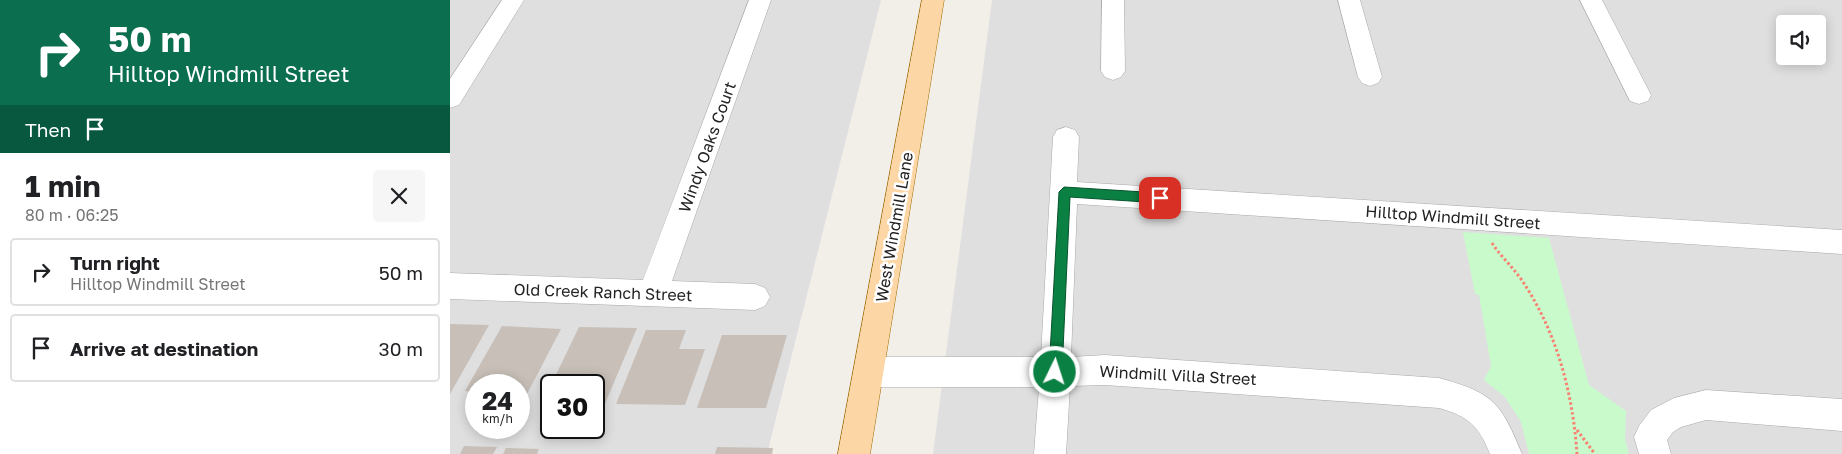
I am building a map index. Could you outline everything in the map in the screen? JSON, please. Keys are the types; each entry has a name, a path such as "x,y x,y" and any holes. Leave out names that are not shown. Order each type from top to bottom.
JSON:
{"main road":[{"name":"West Windmill Lane","path":"854,454 933,0"}],"street":[{"path":"450,99 513,0"},
{"name":"Windy Oaks Court","path":"653,293 760,0"},
{"path":"1112,0 1113,71"},
{"path":"1350,0 1370,76"},
{"path":"1591,0 1639,95"},
{"path":"1050,454 1066,137"},
{"name":"Hilltop Windmill Street","path":"1064,192 1842,242"},
{"name":"Old Creek Ranch Street","path":"450,286 755,297"},
{"name":"Windmill Villa Street","path":"869,372 1055,372 1105,370 1439,393 1466,400 1483,411 1495,426 1506,454"},
{"path":"1655,454 1650,437 1662,420 1674,413 1706,406 1842,415"}],"path":[{"path":"1484,219 1487,234 1496,250 1523,281 1544,319 1571,395 1577,454"},
{"path":"1576,430 1595,454"}],"shaded area":[{"path":"450,0 881,0 767,454 450,454"},
{"path":"992,0 1842,0 1842,454 933,454"}],"green space":[{"path":"1463,232 1549,238 1589,385 1626,411 1625,439 1629,454 1529,454 1521,422 1505,397 1484,380 1491,366 1479,295 1475,294"}],"building":[{"path":"450,324 489,325 450,394"},
{"path":"502,326 561,329 530,388 530,374 475,374"},
{"path":"579,327 637,328 605,404 605,374 556,374"},
{"path":"646,330 686,330 679,349 705,349 685,405 616,404"},
{"path":"722,335 787,335 766,408 697,408"},
{"path":"464,446 497,447 493,454 460,454"},
{"path":"717,447 773,448 772,454 715,454"},
{"path":"506,448 539,449 537,454 503,454"}],"route":[{"path":"1055,372 1064,192 1160,198"}]}
